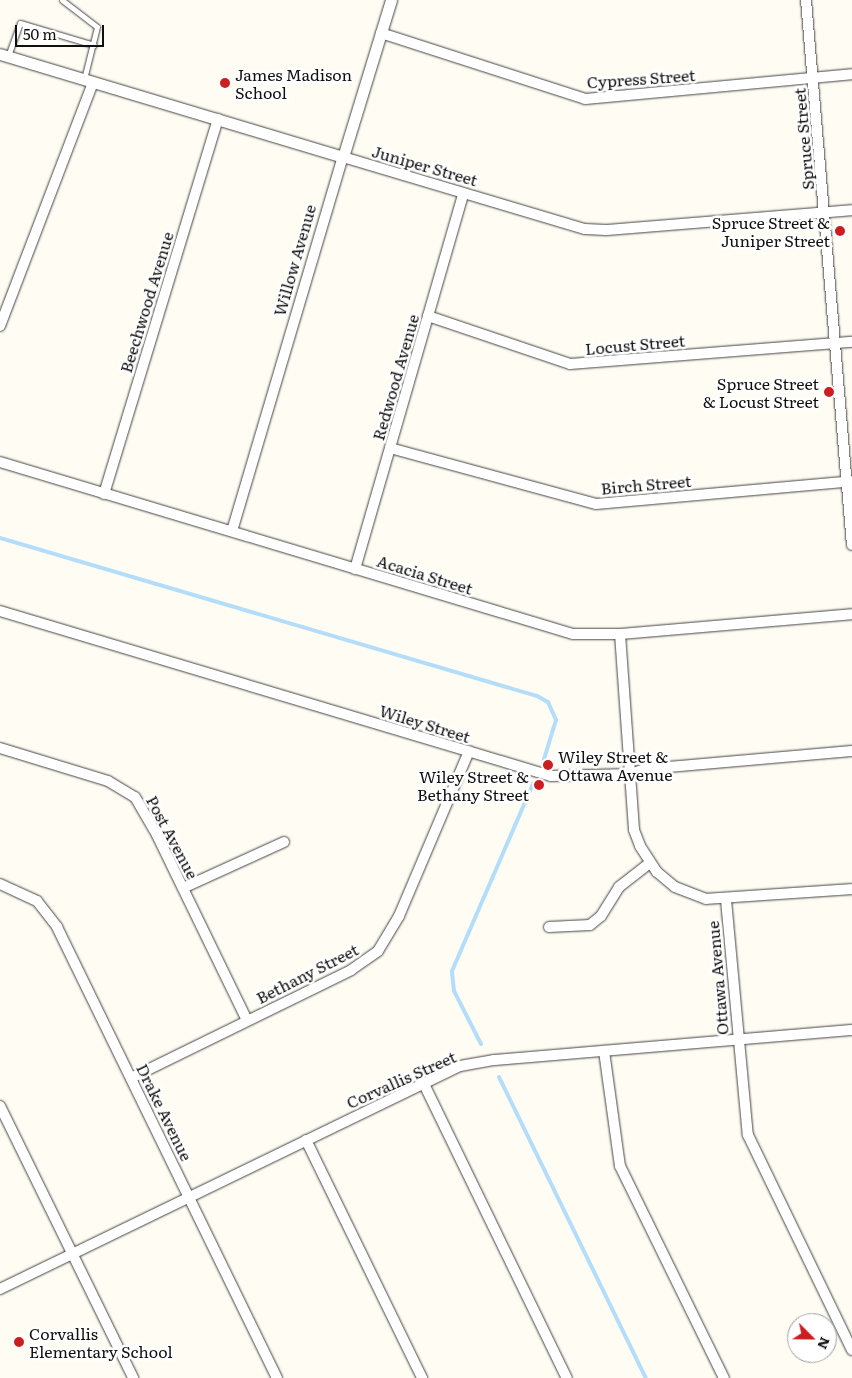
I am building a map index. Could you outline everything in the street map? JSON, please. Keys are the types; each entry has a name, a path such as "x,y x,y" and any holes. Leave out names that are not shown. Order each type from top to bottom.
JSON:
{"street":[{"name":"Willow Avenue","path":"232,531 391,0"},
{"name":"Spruce Street","path":"806,0 835,343 849,481 852,545"},
{"name":"Cypress Street","path":"381,33 585,99 852,74"},
{"name":"Juniper Street","path":"4,56 586,229 606,230 852,210"},
{"path":"0,326 89,80"},
{"name":"Beechwood Avenue","path":"104,494 218,119"},
{"name":"Redwood Avenue","path":"355,569 463,194"},
{"name":"Locust Street","path":"428,316 570,364 852,342"},
{"name":"Birch Street","path":"390,448 596,504 849,481"},
{"name":"Acacia Street","path":"0,462 573,634 620,634 852,614"},
{"name":"Wiley Street","path":"0,611 551,776 630,774 645,769 852,751"},
{"name":"Ottawa Avenue","path":"620,634 634,830 650,863 665,879 685,892 726,900 748,1135 852,1350"},
{"name":"Post Avenue","path":"0,748 108,781 126,790 141,806 247,1020"},
{"name":"Bethany Street","path":"132,1078 351,970 378,951 403,907 469,751"},
{"path":"183,888 284,842"},
{"path":"549,926 590,925 601,916 619,887 650,863"},
{"name":"Drake Avenue","path":"0,884 30,896 51,915 277,1378"},
{"path":"726,900 852,889"},
{"name":"Corvallis Street","path":"0,1289 423,1082 473,1064 852,1030"},
{"path":"604,1051 620,1166 724,1378"},
{"path":"423,1082 567,1378"},
{"path":"0,1106 133,1378"},
{"path":"306,1140 422,1378"}],"lane":[{"path":"62,0 95,23 98,32 94,45 89,80"},
{"path":"4,56 20,24 94,45"}],"waterway":[{"path":"0,538 537,696 548,702 556,720 544,759"},
{"path":"481,1044 454,991 452,971 533,784"},
{"path":"499,1077 646,1378"}],"place":[{"name":"James Madison School","path":"225,83"},
{"name":"Spruce Street & Juniper Street","path":"840,231"},
{"name":"Spruce Street & Locust Street","path":"829,392"},
{"name":"Wiley Street & Ottawa Avenue","path":"548,765"},
{"name":"Wiley Street & Bethany Street","path":"539,785"},
{"name":"Corvallis Elementary School","path":"19,1342"}]}
